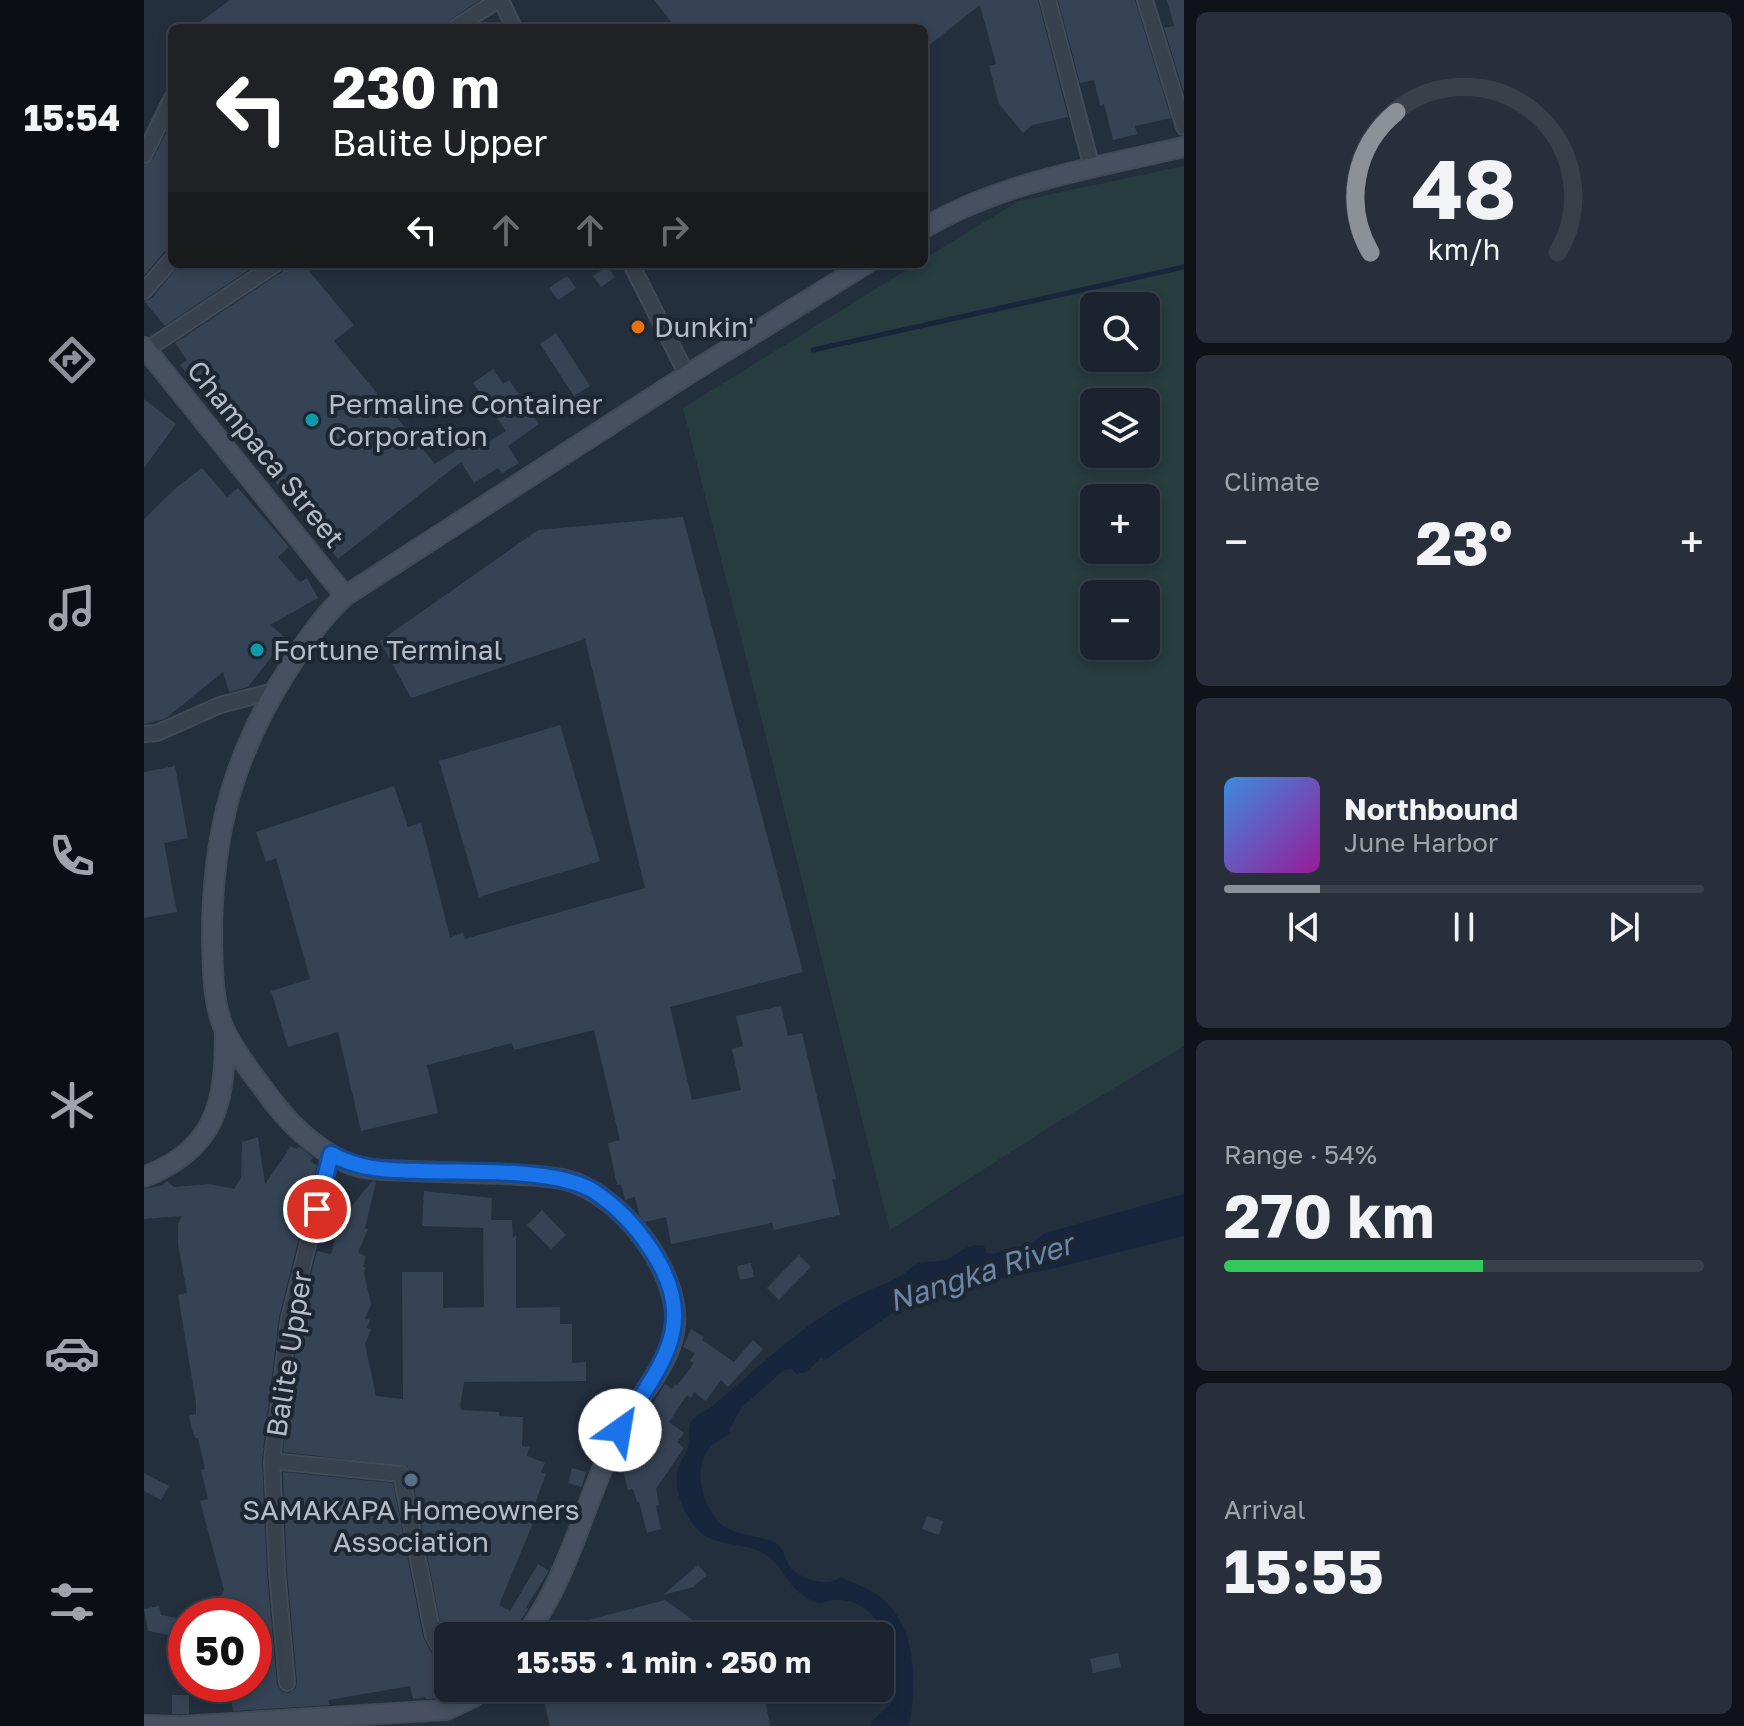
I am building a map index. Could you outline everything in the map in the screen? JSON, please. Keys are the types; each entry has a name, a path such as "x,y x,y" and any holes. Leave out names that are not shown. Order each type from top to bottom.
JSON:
{"main road":[{"path":"928,226 985,199 1092,168 1184,147"},
{"path":"144,1177 170,1164 189,1149 214,1120 224,1082 225,1029 214,986 213,963 212,908 218,838 239,765 274,691 317,624 345,596 687,375 860,268"},
{"name":"Champaca Street","path":"145,348 345,596"},
{"path":"225,1029 268,1096 292,1124 313,1143 351,1165 385,1170 567,1180 593,1191 620,1213 659,1261 671,1290 676,1322 672,1341 620,1430 558,1579 535,1622"},
{"path":"144,1725 179,1726 446,1710 458,1702"}],"street":[{"path":"461,24 500,0 512,24"},
{"path":"1048,0 1092,168"},
{"path":"1145,0 1184,127"},
{"path":"144,155 168,106"},
{"path":"144,291 168,264"},
{"path":"145,348 270,268"},
{"path":"633,268 687,375"},
{"path":"144,734 157,733 220,705 274,691"},
{"name":"Balite Upper","path":"287,1683 277,1572 272,1461 289,1319 331,1154"},
{"path":"272,1461 401,1474 434,1637"}],"green space":[{"path":"1184,166 1184,1046 1048,1128 890,1230 683,408 910,268 928,268 928,257 1019,201"}],"water":[{"name":"Nangka River","path":"1184,1194 1184,1236 1046,1270 939,1289 905,1304 824,1361 821,1358 806,1372 797,1374 792,1369 784,1370 742,1407 729,1430 731,1433 715,1443 703,1460 702,1490 710,1510 722,1525 778,1544 790,1567 800,1575 822,1582 840,1577 875,1593 896,1613 909,1643 912,1660 913,1694 909,1726 870,1726 894,1702 894,1622 877,1622 859,1605 847,1601 813,1602 796,1590 776,1564 762,1552 714,1540 698,1530 684,1510 677,1485 678,1469 688,1447 692,1421 778,1350 847,1301 895,1279 917,1264 946,1260 978,1245 993,1254 1032,1243 1045,1233"}],"building":[{"path":"230,0 480,0 448,24 197,24"},
{"path":"654,0 1038,0 1068,117 1032,125 1023,133 999,104 989,66 996,64 980,5 928,46 928,24 673,24"},
{"path":"1058,0 1135,0 1171,118 1135,126 1137,134 1113,140 1094,80 1080,83"},
{"path":"1167,0 1184,0 1184,93 1164,28 1174,26"},
{"path":"168,129 168,250 144,276 144,165 153,159"},
{"path":"177,268 252,268 165,326 144,301 152,298"},
{"name":"Permaline Container Corporation","path":"284,268 314,268 309,271 354,325 334,341 435,464 479,436 484,443 478,448 506,431 473,383 493,369 503,384 509,380 539,424 508,446 519,463 502,473 498,468 474,483 461,462 338,559 180,365 187,360 175,343"},
{"path":"608,268 615,277 601,287 593,276"},
{"path":"567,276 576,288 558,300 549,288"},
{"path":"556,333 590,386 574,396 540,344"},
{"path":"144,399 176,424 144,468"},
{"path":"202,468 227,497 238,488 289,547 278,557 300,582 307,578 318,598 270,625 286,638 248,687 229,692 223,672 165,719 144,724 144,519"},
{"path":"683,517 803,972 670,1007 692,1100 741,1090 732,1049 743,1046 736,1016 781,1006 788,1036 802,1033 836,1179 832,1179 840,1215 774,1230 772,1223 671,1244 666,1217 645,1222 639,1214 635,1197 625,1200 621,1184 617,1185 608,1143 620,1140 594,1030 514,1050 512,1043 427,1065 438,1113 361,1131 338,1032 288,1047 271,991 310,979 276,858 266,862 256,832 394,786 408,827 421,823 450,937 463,933 465,939 645,888 585,639 411,698 380,641 538,530"},
{"path":"560,725 600,861 479,897 439,761"},
{"path":"175,766 188,838 164,843 177,912 144,918 144,772"},
{"path":"258,1137 265,1184 291,1146 296,1149 300,1147 313,1157 311,1161 317,1166 279,1317 262,1460 269,1598 219,1598 224,1590 200,1501 208,1499 201,1470 205,1469 189,1415 196,1414 196,1403 178,1295 187,1293 178,1244 178,1224 182,1216 144,1219 144,1189 163,1185 167,1181 174,1187 210,1184 234,1189 241,1178 242,1142"},
{"path":"372,1181 376,1182 365,1228 368,1229 358,1253 366,1256 363,1267 371,1305 365,1318 370,1320 367,1328 371,1330 365,1344 376,1396 403,1399 402,1272 443,1272 443,1308 484,1307 483,1228 422,1226 424,1191 492,1198 491,1220 512,1220 513,1238 516,1235 516,1308 560,1307 560,1324 572,1324 572,1363 586,1362 586,1381 464,1382 462,1410 523,1417 522,1446 529,1447 527,1456 545,1463 541,1472 546,1474 532,1516 535,1518 499,1605 510,1611 538,1564 549,1571 519,1622 440,1622 411,1472 407,1466 283,1452 299,1321 317,1251 331,1254 345,1204 352,1206"},
{"path":"542,1210 566,1235 551,1249 527,1225"},
{"path":"799,1255 811,1267 779,1300 767,1288"},
{"path":"751,1263 754,1277 740,1280 737,1266"},
{"path":"691,1329 734,1362 753,1340 763,1349 728,1387 721,1380 706,1401 694,1392 691,1398 687,1395 669,1422 684,1433 677,1442 684,1448 656,1489 661,1529 647,1533 639,1502 633,1489 628,1490 621,1462 652,1419 649,1417 656,1407 652,1405 665,1384 672,1389 675,1384 677,1386 694,1363 690,1361 695,1353 683,1347"},
{"path":"572,1468 586,1472 582,1487 568,1483"},
{"path":"283,1472 393,1483 423,1637 434,1658 434,1699 413,1699 410,1686 328,1700 329,1705 233,1711 232,1702 272,1702 272,1629 277,1685 282,1692 289,1693 296,1688"},
{"path":"144,1473 169,1486 161,1500 144,1491"},
{"path":"927,1516 943,1521 939,1535 922,1529"},
{"path":"698,1565 707,1575 693,1587 663,1595"},
{"path":"665,1600 696,1622 581,1622"},
{"path":"159,1606 161,1615 168,1616 168,1635 148,1631 144,1609"},
{"path":"1118,1653 1121,1667 1093,1673 1090,1659"},
{"path":"172,1702 189,1702 189,1714 172,1714"},
{"path":"544,1702 766,1702 770,1726 550,1726"}],"waterway":[{"path":"813,350 1184,267"}],"place":[{"name":"Dunkin'","path":"638,327"},
{"name":"Permaline Container Corporation","path":"312,420"},
{"name":"Fortune Terminal","path":"257,650"},
{"name":"SAMAKAPA Homeowners Association","path":"411,1480"}],"route":[{"path":"317,1209 331,1154 351,1165 385,1170 534,1176 567,1180 593,1191 620,1213 659,1261 671,1290 676,1322 664,1359 620,1430"}]}
